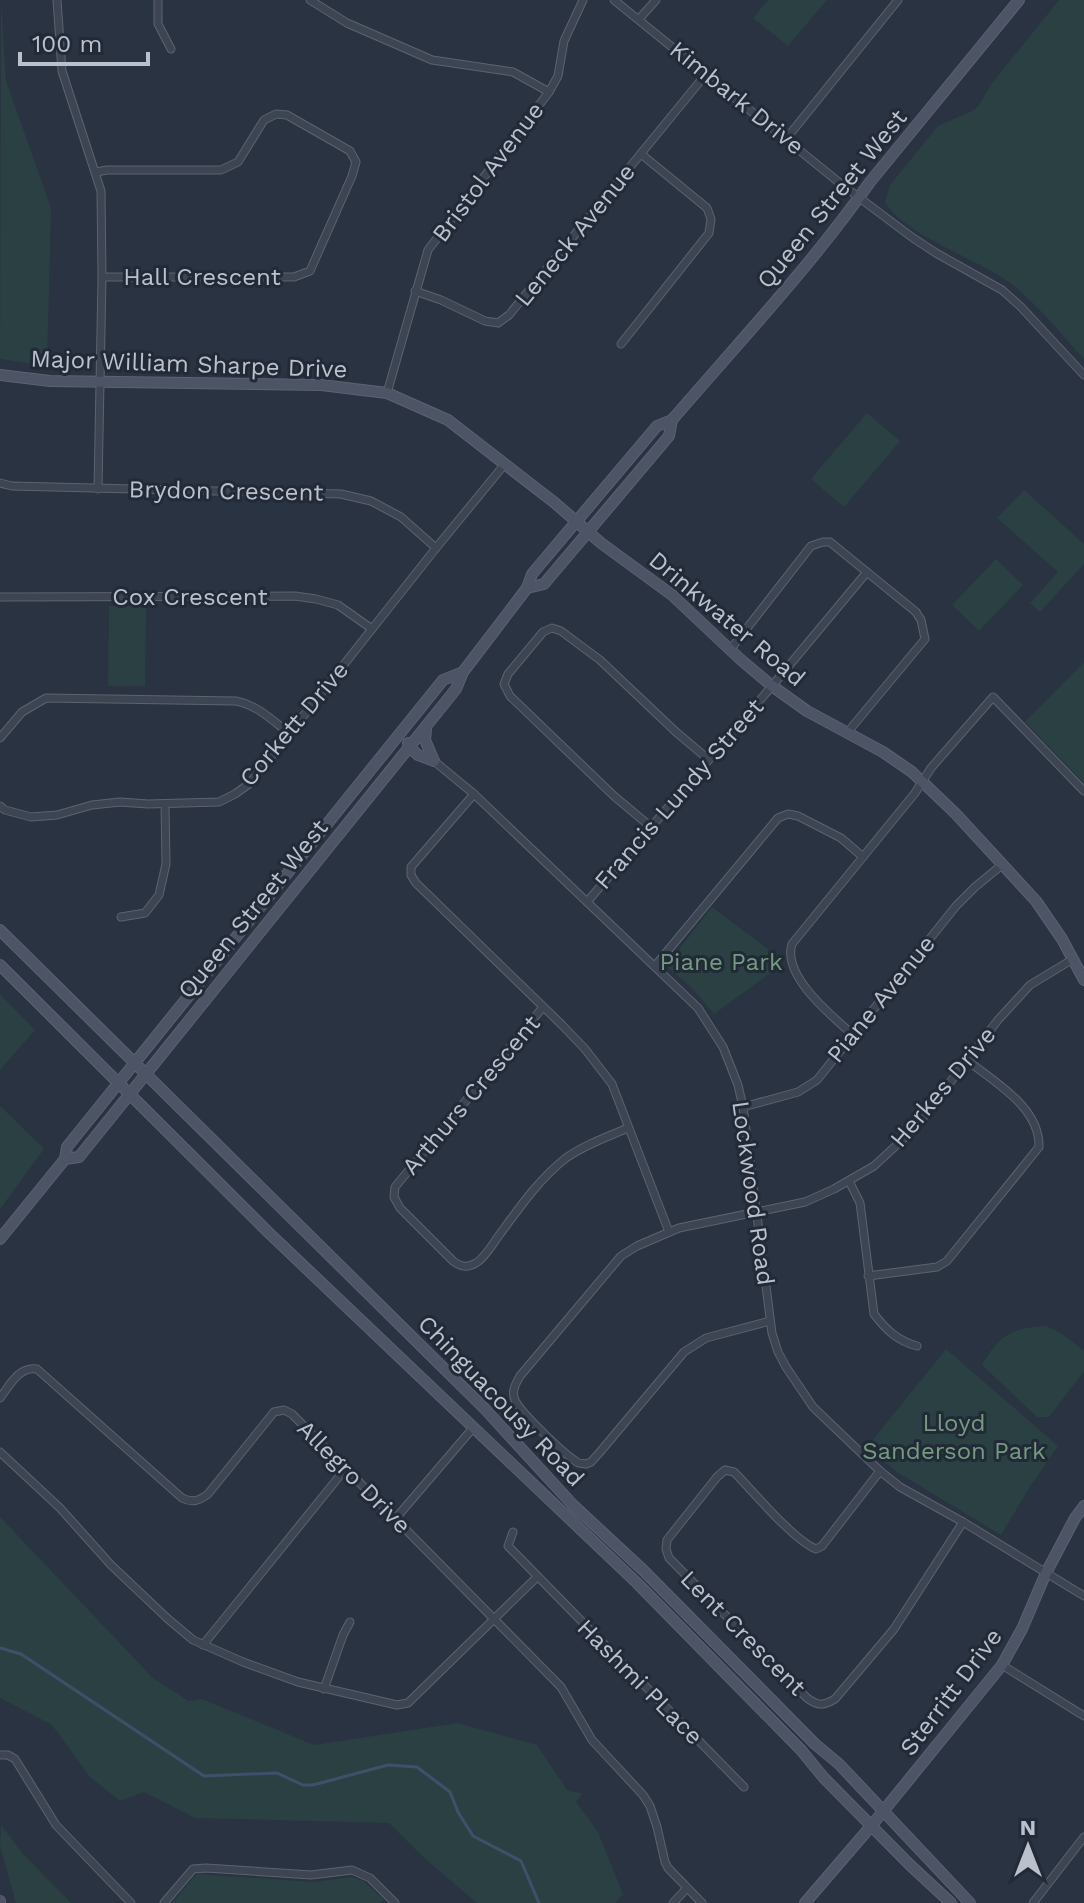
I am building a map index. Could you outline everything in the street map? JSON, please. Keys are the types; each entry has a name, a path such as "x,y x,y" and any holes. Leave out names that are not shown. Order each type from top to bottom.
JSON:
{"main road":[{"name":"Queen Street West","path":"65,1159 79,1157 456,689 463,672 527,588 532,574 657,426 672,420 782,294 1019,0"},
{"name":"Major William Sharpe Drive","path":"0,375 50,381 321,385 387,393 448,420 577,522"},
{"name":"Queen Street West","path":"527,588 544,584 589,532 669,436 672,420"},
{"name":"Drinkwater Road","path":"577,522 672,595 772,686 807,711 894,758 912,772 955,813 1036,901 1062,939 1084,980"},
{"name":"Queen Street West","path":"0,1239 65,1159 67,1147 443,680 463,672"},
{"path":"434,761 418,755 409,747 407,733 445,687 443,680"},
{"path":"434,761 425,740 425,731 442,706"},
{"path":"288,871 301,881"},
{"name":"Chinguacousy Road","path":"0,930 485,1409 573,1505 643,1570 815,1744 839,1764 970,1903"},
{"name":"Chinguacousy Road","path":"0,965 268,1232 636,1582 801,1750 824,1778 951,1903"},
{"name":"Sterritt Drive","path":"805,1903 1002,1665 1022,1629 1046,1573 1084,1506"}],"street":[{"path":"57,0 62,71 101,191 98,489"},
{"path":"158,0 158,24 171,49"},
{"path":"310,0 347,23 432,60 513,72 549,92"},
{"name":"Bristol Avenue","path":"387,393 428,250 549,92 558,76 564,41 583,0"},
{"name":"Kimbark Drive","path":"614,0 786,139 928,248 1002,290 1084,375"},
{"path":"639,19 656,0"},
{"path":"786,139 898,0"},
{"name":"Leneck Avenue","path":"415,291 485,321 498,323 509,315 706,74"},
{"name":"Hall Crescent","path":"96,172 221,170 238,162 264,120 276,114 287,115 350,151 356,162 310,271 294,277 102,277"},
{"path":"621,344 709,233 711,219 707,208 641,154"},
{"name":"Corkett Drive","path":"0,806 31,817 120,802 219,802 235,794 249,784 504,465"},
{"name":"Brydon Crescent","path":"0,483 98,489 341,494 371,501 401,517 436,548"},
{"path":"730,650 811,546 830,542 916,612 925,639 847,733"},
{"name":"Francis Lundy Street","path":"587,902 867,572"},
{"name":"Cox Crescent","path":"0,597 295,596 338,605 372,629"},
{"path":"651,827 614,796 506,689 504,684 508,674 543,632 557,629 600,660 708,759"},
{"path":"852,1034 820,1004 799,978 789,956 792,944 931,768 993,697 1084,791"},
{"path":"0,738 22,712 46,698 236,701 259,709 289,733"},
{"name":"Lockwood Road","path":"434,761 474,794 698,1008 723,1047 743,1107 770,1321 778,1352 813,1407 900,1487 1084,1596"},
{"path":"474,794 411,867 411,875 585,1049 612,1084 669,1232"},
{"path":"121,917 145,913 159,895 166,864 165,804"},
{"path":"655,966 760,838 782,816 793,814 809,821 841,838 863,857"},
{"name":"Piane Avenue","path":"743,1107 798,1092 817,1080 956,906 1003,864"},
{"name":"Herkes Drive","path":"770,1321 706,1338 684,1352 591,1462 586,1464 575,1462 542,1431 516,1403 513,1395 520,1376 621,1256 669,1232 805,1202 874,1166 914,1129 1030,985 1073,959"},
{"name":"Arthurs Crescent","path":"543,1007 395,1187 394,1197 400,1208 453,1261 467,1267 479,1262 518,1209 567,1157 628,1128"},
{"path":"868,1276 937,1267 947,1261 1039,1147 1036,1124 1022,1105 967,1060"},
{"path":"849,1181 860,1203 874,1314 902,1342 917,1346"},
{"name":"Allegro Drive","path":"0,1398 21,1371 37,1369 188,1501 196,1501 208,1494 270,1416 279,1410 292,1414 561,1687 592,1740 643,1795 654,1816 668,1868 702,1903"},
{"path":"396,1518 473,1428"},
{"path":"0,1452 53,1501 111,1565 183,1633 255,1667 324,1689 404,1705 408,1703 537,1577"},
{"path":"203,1645 346,1468"},
{"name":"Lent Crescent","path":"880,1471 822,1546 816,1549 796,1536 734,1472 727,1470 717,1477 667,1540 669,1558 817,1705 825,1705 835,1699 894,1629 963,1522"},
{"name":"Hashmi PLace","path":"513,1532 508,1546 744,1787"},
{"path":"324,1689 350,1622"},
{"path":"1002,1665 1084,1716"},
{"path":"0,1755 15,1759 56,1825 131,1903"},
{"path":"1033,1903 1084,1837"},
{"path":"164,1903 193,1869 200,1868 311,1875 352,1870 370,1878 395,1903"},
{"path":"673,1903 687,1888"}],"green space":[{"path":"1,0 6,81 51,208 47,366 0,359"},
{"path":"768,0 827,0 788,46 753,18"},
{"path":"1059,0 1084,0 1084,359 1039,309 1010,283 908,225 885,202 890,185 938,126 979,105 992,83"},
{"path":"867,413 900,441 844,507 811,479"},
{"path":"1024,490 1084,544 1084,564 1040,612 1030,603 1058,572 997,518"},
{"path":"996,559 1023,585 979,631 952,605"},
{"path":"109,606 146,606 145,686 108,686"},
{"path":"1084,662 1084,783 1025,722"},
{"name":"Piane Park","path":"712,907 776,955 780,966 714,1014 691,987 666,966"},
{"path":"0,994 35,1030 0,1070"},
{"path":"0,1106 44,1149 0,1209"},
{"path":"1046,1326 1084,1351 1084,1371 1049,1417 1037,1417 982,1365 1007,1335"},
{"name":"Lloyd Sanderson Park","path":"946,1349 1058,1446 1001,1535 897,1472 867,1447"},
{"path":"0,1517 154,1679 189,1701 202,1699 314,1745 458,1723 537,1745 568,1791 583,1793 576,1802 598,1832 623,1894 615,1903 477,1903 389,1823 195,1818 144,1792 120,1801 90,1777 52,1725 0,1698"},
{"path":"1,1825 23,1854 71,1903 16,1903 0,1846"},
{"path":"198,1874 314,1882 351,1877 363,1881 384,1899 381,1903 172,1903"}],"waterway":[{"path":"0,1648 21,1654 204,1776 277,1773 303,1785 313,1785 388,1765 417,1767 450,1792 473,1836 521,1861 539,1903"}]}
